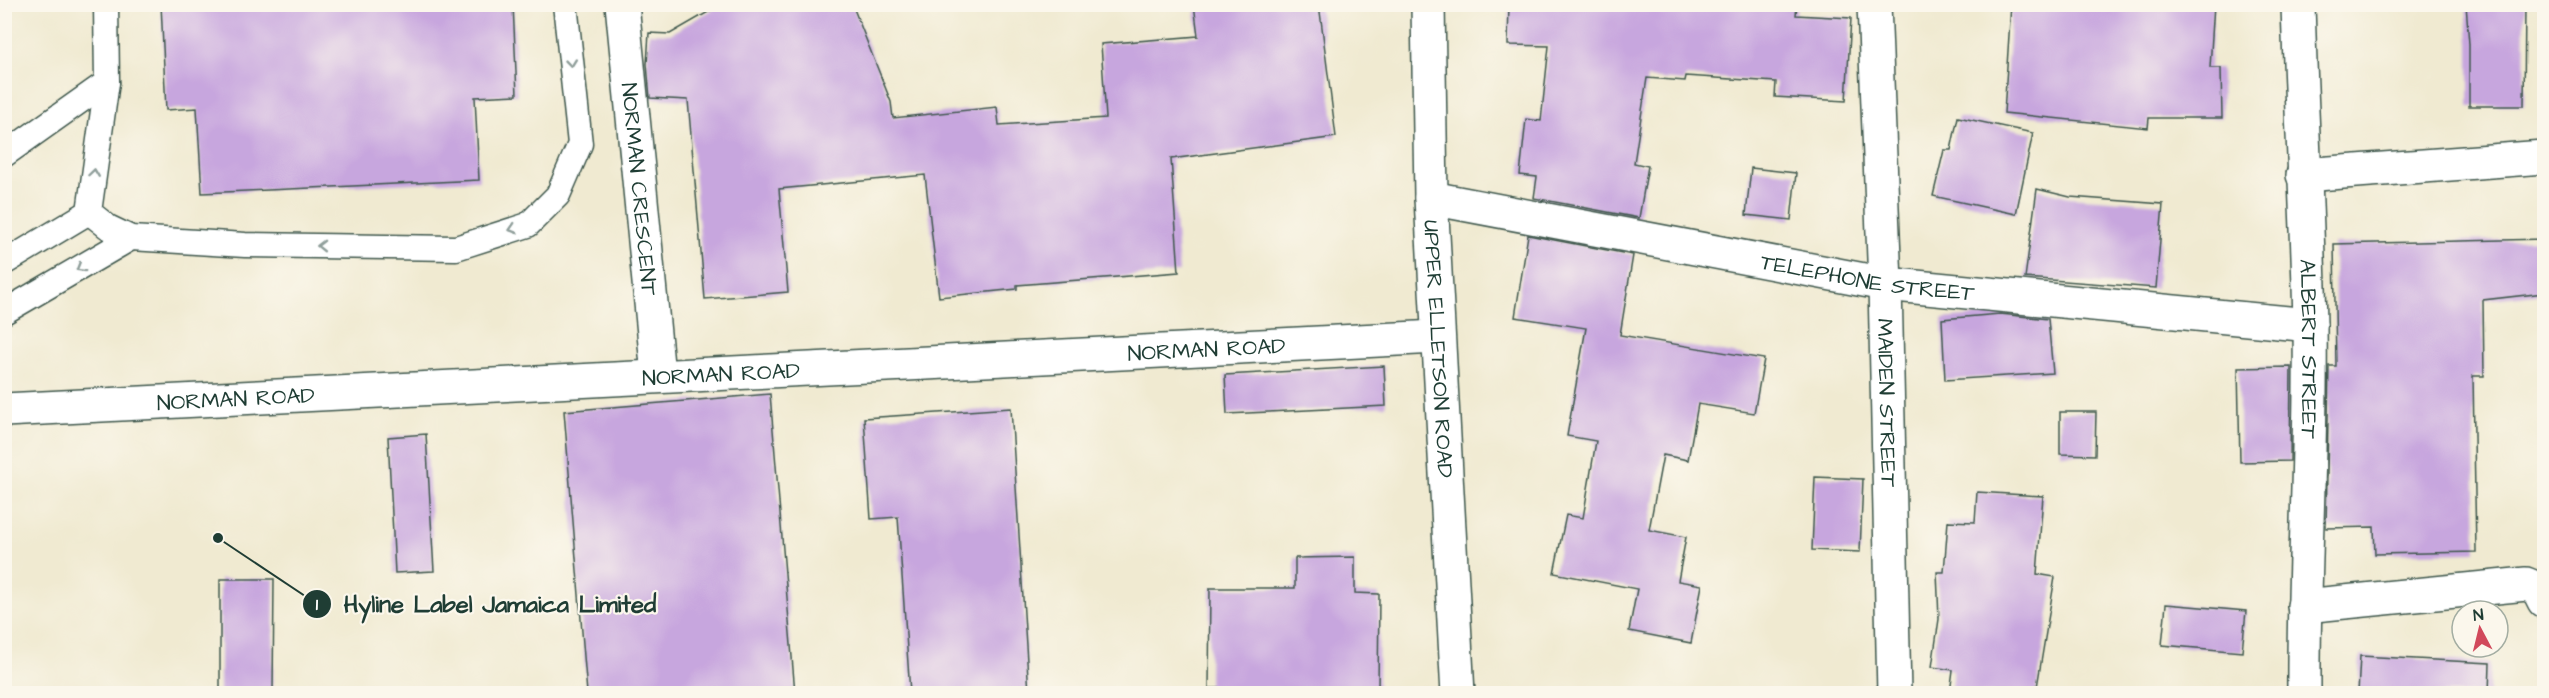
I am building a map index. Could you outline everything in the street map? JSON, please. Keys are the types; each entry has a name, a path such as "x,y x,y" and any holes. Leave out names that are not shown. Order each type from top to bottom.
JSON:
{"street":[{"name":"NORMAN CRESCENT","path":"622,4 658,375"},
{"name":"UPPER ELLETSON ROAD","path":"1428,4 1431,198 1437,337 1458,693"},
{"name":"MAIDEN STREET","path":"1874,4 1885,284 1894,693"},
{"name":"ALBERT STREET","path":"2298,4 2310,326 2304,693"},
{"path":"2303,175 2544,157"},
{"name":"TELEPHONE STREET","path":"1431,198 1885,284 2310,326"},
{"name":"NORMAN ROAD","path":"4,410 1437,337"},
{"path":"2304,606 2526,584 2538,589 2544,601"}],"lane":[{"path":"89,212 107,82 106,4"},
{"path":"89,212 108,227 130,238 245,244 456,248 528,225 558,195 580,144 565,4"},
{"path":"4,156 107,82"},
{"path":"4,263 89,212"},
{"path":"4,312 130,238"}],"building":[{"path":"161,4 513,4 517,95 475,97 479,180 202,193 197,108 166,110"},
{"path":"722,4 852,4 891,102 893,118 997,107 999,125 1106,118 1101,44 1198,36 1194,4 1319,4 1336,137 1171,159 1179,272 1017,285 1017,289 939,297 925,175 779,189 788,292 705,299 688,100 650,98 647,64 649,33 670,34"},
{"path":"1509,4 1797,4 1796,15 1851,18 1846,101 1775,97 1776,82 1686,76 1685,81 1647,78 1634,163 1648,166 1639,218 1534,198 1537,177 1520,175 1526,119 1541,121 1549,46 1508,45"},
{"path":"2011,4 2214,4 2210,68 2221,68 2222,118 2149,118 2148,128 2004,113"},
{"path":"2466,4 2525,4 2524,106 2469,106 2469,44"},
{"path":"1958,117 2033,133 2016,214 1933,196 1944,150 1951,150"},
{"path":"1751,168 1796,173 1791,220 1746,215"},
{"path":"2037,189 2070,197 2163,204 2156,288 2025,278"},
{"path":"1528,235 1633,255 1620,335 1764,359 1754,413 1698,404 1688,460 1663,455 1649,530 1686,537 1678,581 1702,585 1691,643 1629,631 1637,589 1554,573 1566,515 1583,518 1596,441 1567,436 1586,328 1515,317"},
{"path":"2544,239 2544,293 2483,300 2484,376 2473,376 2476,552 2375,554 2374,527 2326,528 2329,366 2336,366 2334,244"},
{"path":"2000,314 2048,319 2053,373 1945,380 1942,319"},
{"path":"1384,366 1386,406 1227,414 1225,375"},
{"path":"2291,367 2290,461 2240,462 2238,368"},
{"path":"770,394 795,693 587,693 564,411"},
{"path":"1011,408 1029,693 910,693 898,517 871,519 864,418"},
{"path":"2060,412 2096,412 2095,455 2060,454"},
{"path":"426,434 434,571 395,573 388,437"},
{"path":"1815,477 1863,479 1860,552 1812,550"},
{"path":"1977,492 2043,496 2037,574 2055,577 2036,693 1950,693 1953,670 1932,667 1939,619 1937,572 1944,572 1948,521 1975,522"},
{"path":"1355,557 1355,593 1379,594 1378,690 1209,688 1210,588 1295,588 1295,558"},
{"path":"220,579 274,579 273,693 220,693"},
{"path":"2166,604 2246,611 2242,652 2162,645"},
{"path":"2360,656 2490,663 2489,693 2358,693"}],"place":[{"name":"Hyline Label Jamaica Limited","path":"218,538"}]}
